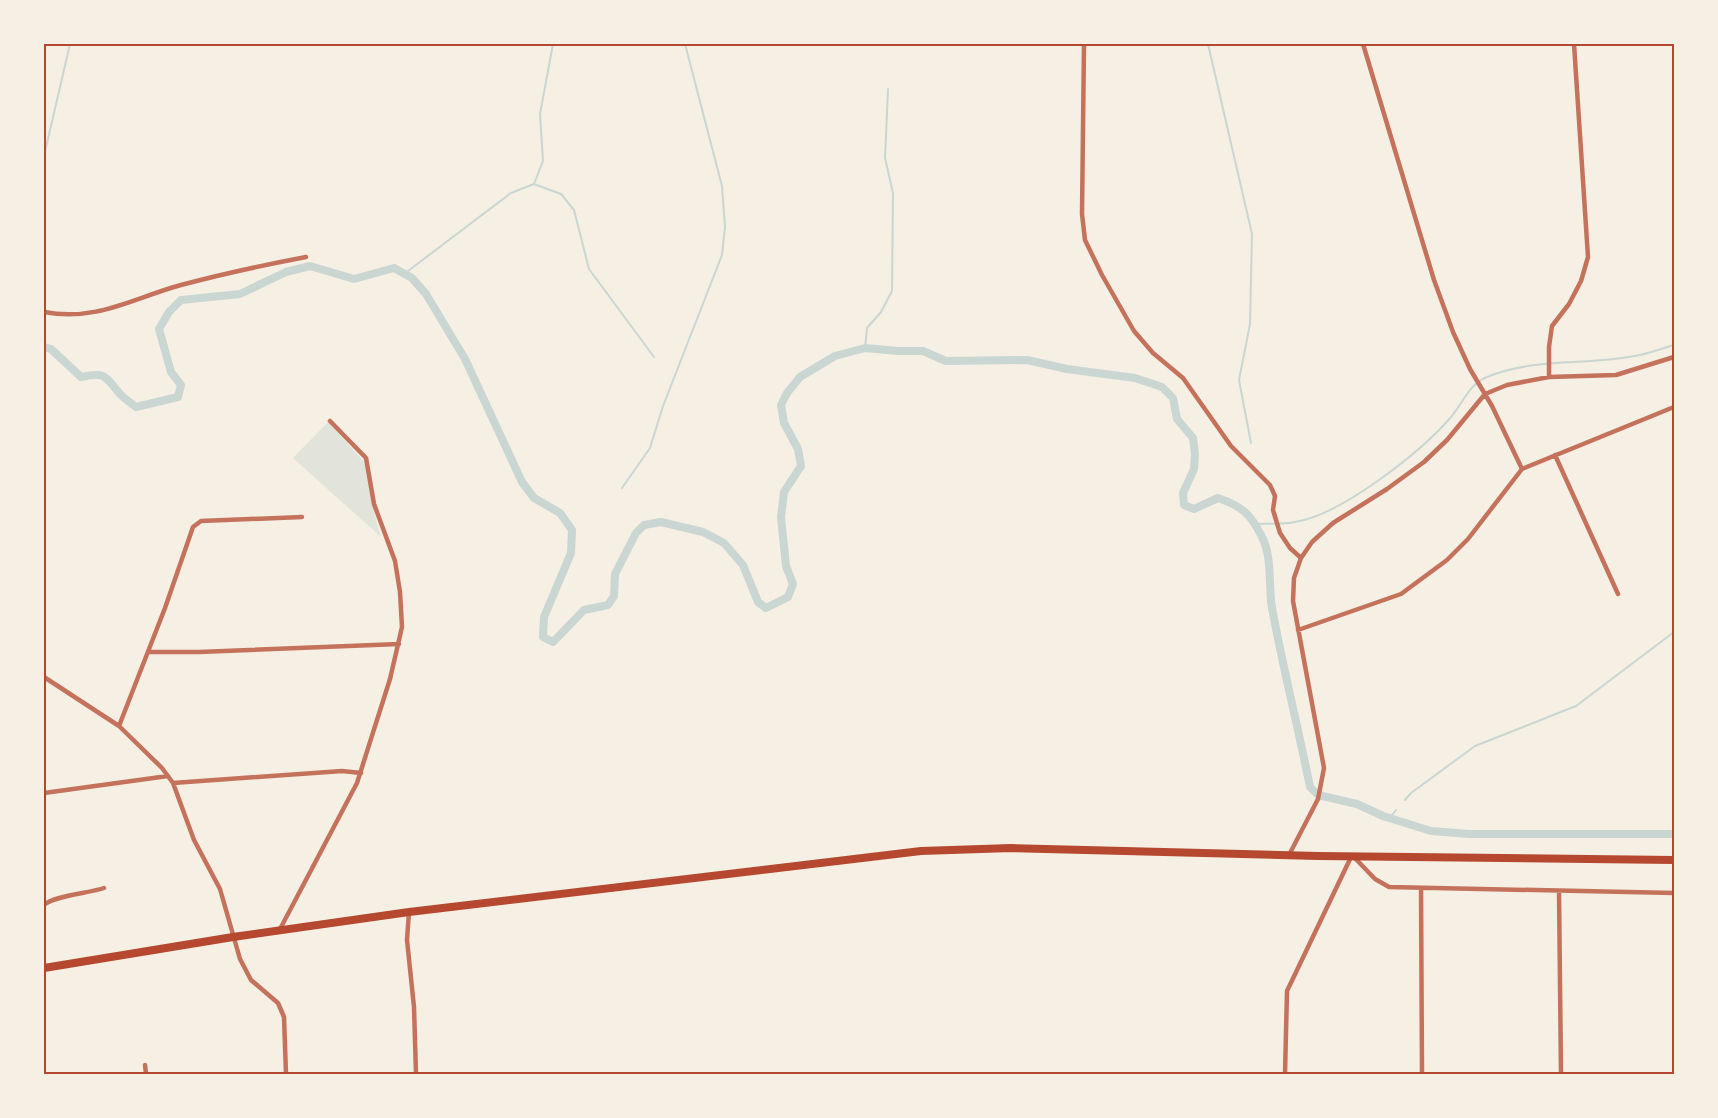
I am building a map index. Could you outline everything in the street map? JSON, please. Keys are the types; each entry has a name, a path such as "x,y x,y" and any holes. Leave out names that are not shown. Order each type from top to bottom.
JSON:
{"highway":[{"path":"44,968 233,937 409,912 921,851 1011,848 1289,855 1674,860"}],"street":[{"path":"1084,44 1082,214 1084,240 1134,332 1153,353 1183,378 1231,446 1270,485 1275,496 1273,510 1280,533 1290,548 1301,558"},
{"path":"1363,44 1434,280 1453,332 1522,469"},
{"path":"1550,377 1549,346 1552,326 1569,304 1581,281 1588,257 1574,44"},
{"path":"44,312 74,315 97,312 182,285 257,266 306,258"},
{"path":"1289,855 1318,799 1324,768 1293,601 1294,578 1301,558 1312,542 1333,523 1387,489 1424,462 1447,440 1485,394 1507,385 1550,377 1616,375 1674,357"},
{"path":"1298,630 1401,594 1447,560 1468,539 1522,469 1674,407"},
{"path":"279,931 361,773 399,644 401,606 398,576 395,561 374,504 368,466 361,452 330,421"},
{"path":"1555,455 1618,594"},
{"path":"119,726 149,652 190,532 196,524 201,521 302,517"},
{"path":"149,652 399,644"},
{"path":"44,677 119,726 152,757 173,783 194,840 220,890 240,959 251,980 282,1010 286,1074"},
{"path":"173,783 342,771 361,773"},
{"path":"44,793 168,777"},
{"path":"1286,1074 1287,992 1353,855 1376,879 1389,887 1674,893"},
{"path":"44,905 51,900 104,888"},
{"path":"1421,888 1422,1074"},
{"path":"1559,891 1561,1074"},
{"path":"409,912 407,940 414,1007 416,1074"},
{"path":"145,1065 146,1074"}],"shaded area":[{"path":"328,422 366,464 381,537 293,458"}],"waterway":[{"path":"44,156 70,44"},
{"path":"534,184 543,161 540,114 553,44"},
{"path":"622,488 650,448 663,406 722,255 725,227 722,186 685,44"},
{"path":"1208,44 1252,234 1250,324 1239,380 1251,443"},
{"path":"865,348 867,328 881,312 892,291 893,193 885,158 888,89"},
{"path":"404,274 511,193 534,184 561,194 574,210 589,269 654,357"},
{"path":"44,347 51,349 81,377 96,375 105,377 121,395 136,407 178,397 181,385 171,372 159,329 169,312 181,300 240,294 286,272 310,266 354,279 394,268 412,278 426,294 465,359 522,482 534,498 560,513 572,530 571,553 544,617 543,637 553,642 584,610 608,605 614,596 615,574 636,533 644,525 661,522 703,532 724,543 743,565 758,602 766,608 788,597 793,584 786,566 781,517 784,492 801,466 798,449 784,423 781,405 800,377 835,356 865,348 923,351 946,361 1027,360 1067,369 1135,378 1162,387 1173,398 1177,419 1193,438 1194,469 1183,493 1184,505 1194,509 1218,498 1233,504 1249,516 1265,543 1269,561 1272,608 1281,653 1310,787 1318,795 1357,804 1383,816 1431,831 1469,834 1674,834"},
{"path":"1254,524 1290,523 1314,517 1357,495 1401,464 1438,431 1475,384 1487,377 1543,364 1621,358 1674,345"},
{"path":"1405,800 1411,793 1475,746 1576,706 1674,632"},
{"path":"1390,818 1396,810"}]}
